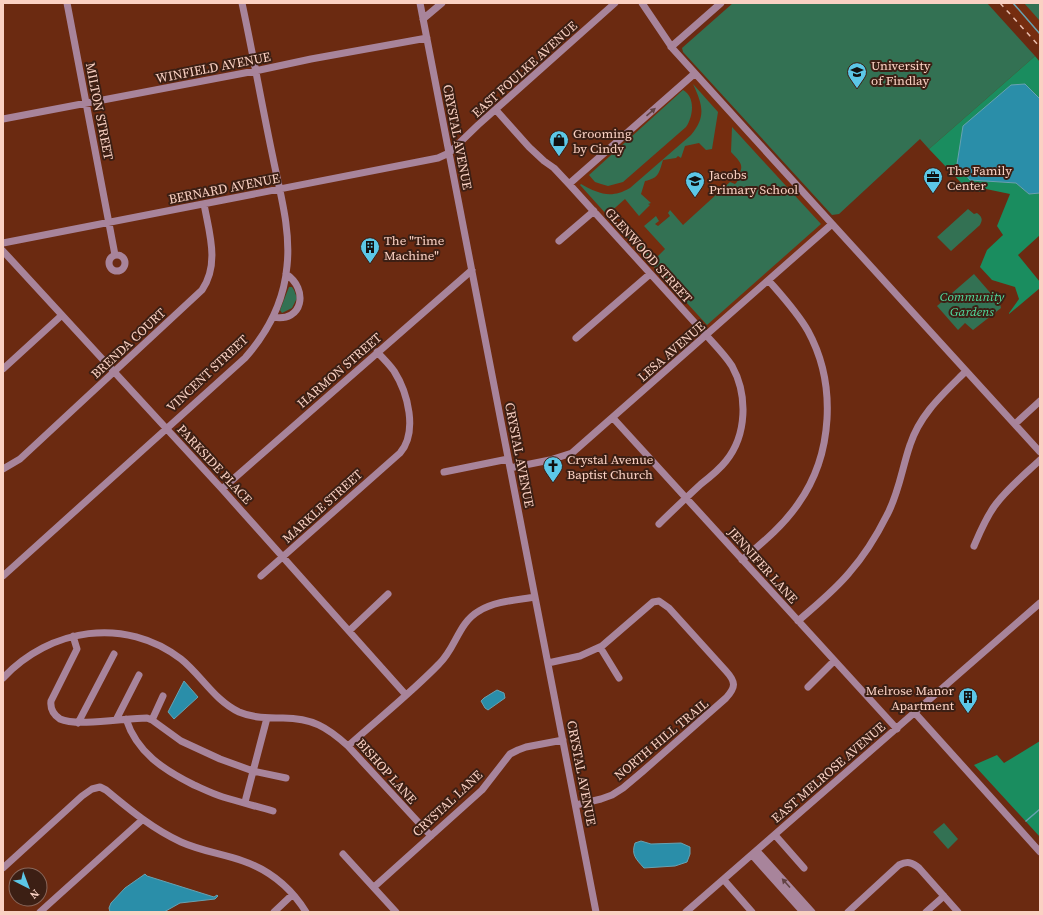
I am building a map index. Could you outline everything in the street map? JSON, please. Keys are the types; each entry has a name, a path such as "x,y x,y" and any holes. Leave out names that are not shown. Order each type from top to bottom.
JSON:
{"street":[{"name":"MILTON STREET","path":"67,3 115,255"},
{"name":"VINCENT STREET","path":"3,576 245,358 256,345 273,317 286,274 288,259 287,238 279,189 242,3"},
{"name":"CRYSTAL AVENUE","path":"420,3 596,912"},
{"path":"423,19 442,3"},
{"name":"EAST FOULKE AVENUE","path":"449,153 615,3"},
{"path":"642,3 671,47 694,74 1040,452"},
{"path":"671,47 721,3"},
{"name":"WINFIELD AVENUE","path":"3,119 427,38"},
{"path":"569,184 694,74"},
{"name":"GLENWOOD STREET","path":"496,110 530,147 544,161 554,168 594,211 727,359 735,373 742,396 742,420 739,436 730,456 659,524"},
{"name":"BERNARD AVENUE","path":"3,242 109,223 438,158 449,153"},
{"name":"BRENDA COURT","path":"3,469 20,459 198,295 205,285 210,273 212,255 204,204"},
{"path":"559,241 594,211"},
{"name":"LESA AVENUE","path":"510,468 569,455 584,444 832,224"},
{"name":"PARKSIDE PLACE","path":"3,251 222,489 406,695"},
{"name":"HARMON STREET","path":"222,489 472,270"},
{"path":"273,317 282,318 288,316 295,311 300,304 301,294 298,286 294,280 286,274"},
{"path":"576,338 650,274"},
{"path":"742,560 787,518 807,491 820,458 826,428 824,379 815,347 799,317 769,281"},
{"path":"3,369 62,315"},
{"name":"MARKLE STREET","path":"260,576 400,453 405,446 408,439 410,419 403,391 397,376 387,362 377,352"},
{"path":"798,622 836,587 862,557 893,502 909,446 921,420 936,400 966,371"},
{"path":"1015,424 1040,402"},
{"name":"JENNIFER LANE","path":"613,418 897,729"},
{"path":"444,472 508,459"},
{"path":"974,546 989,515 996,505 1006,492 1040,460"},
{"path":"348,631 388,594"},
{"path":"348,746 444,659 452,647 461,628 475,613 493,604 535,596"},
{"name":"NORTH HILL TRAIL","path":"576,805 601,800 623,788 711,713 726,698 733,688 733,681 726,671 669,608 658,601 653,602 600,647"},
{"name":"EAST MELROSE AVENUE","path":"686,912 1040,603"},
{"name":"BISHOP LANE","path":"3,678 36,650 59,640 73,636 93,633 116,633 151,642 182,660 214,693 229,706 246,714 267,718 302,719 323,726 348,746 431,836"},
{"path":"73,636 77,650 51,701 50,707 60,719 78,722 142,718 152,720 181,741 220,759 253,771 286,778"},
{"path":"548,663 580,656 600,647 619,678"},
{"path":"78,722 114,654"},
{"path":"808,687 834,661"},
{"path":"116,720 139,675"},
{"path":"152,720 163,696"},
{"path":"915,713 1040,852"},
{"path":"245,802 267,718"},
{"path":"126,719 136,741 164,769 222,797 245,802 272,811"},
{"name":"CRYSTAL LANE","path":"374,887 482,790 490,781 501,763 510,754 526,747 563,740"},
{"path":"3,868 82,796 100,786 142,820 161,832 183,843 242,861 265,871 292,895 306,912"},
{"path":"40,912 142,820"},
{"path":"776,835 804,868"},
{"path":"754,853 803,912"},
{"path":"754,853 812,912"},
{"path":"343,854 396,912"},
{"path":"848,912 903,863 912,863 916,865 958,912"},
{"path":"724,880 752,912"},
{"path":"274,912 292,895"},
{"path":"926,912 944,896"}],"shaded area":[{"path":"1001,3 1040,3 1040,47"},
{"name":"Jacobs Primary School","path":"694,74 832,224 706,335 569,184"}],"green space":[{"name":"University of Findlay","path":"733,3 987,3 1035,56 929,149 920,139 839,214 832,215 683,52 682,48"},
{"path":"1024,3 1040,3 1040,21"},
{"path":"1035,56 1040,62 1040,99 1025,84 970,180 1016,183 1029,194 1040,193 1040,235 1018,255 1040,282 1040,288 1009,314 1019,299 1015,287 992,280 980,267 987,250 1003,235 997,226 1010,194 986,189 979,192 966,188 929,149"},
{"path":"693,84 718,112 712,149 706,150 699,143 685,146 681,158 678,156 676,158 663,160 658,174 645,181 641,194 651,203 648,204 650,205 639,216 625,199 607,215 580,185 581,184 599,193 605,194 617,193 630,188 691,135 701,116 701,104"},
{"path":"683,90 690,97 692,102 692,113 686,127 623,182 608,186 595,182 589,175"},
{"path":"732,127 821,224 707,325 623,233 630,229 656,258 665,249 644,226 656,216 659,221 655,224 658,226 670,216 668,213 670,210 683,225 730,182 735,184 739,176 741,166 731,152"},
{"path":"968,209 974,214 977,213 982,218 981,223 951,251 937,237"},
{"name":"Community Gardens","path":"974,274 1000,304 1001,308 973,330 965,323 958,330 937,306"},
{"path":"289,287 292,287 297,298 292,308 282,313 280,310"},
{"path":"1040,741 1040,837 974,765 997,755 1004,763"},
{"path":"944,823 958,839 948,849 933,832"}],"water":[{"path":"1025,84 1040,99 1040,193 1029,194 1016,183 970,180 957,164 963,126 1011,85"},
{"path":"184,681 198,697 174,719 168,712"},
{"path":"497,690 504,693 505,698 488,710 481,701"},
{"path":"641,841 651,844 681,843 690,847 690,854 687,862 675,866 644,868 634,854 635,843"},
{"path":"145,874 147,876 214,897 217,895 218,896 215,899 180,903 164,912 110,912 109,908 111,903 125,888"}],"waterway":[{"path":"1013,3 1040,34"},
{"path":"1026,821 1040,809"}],"railway":[{"path":"1000,3 1040,47"}],"place":[{"name":"University of Findlay","path":"857,89"},
{"name":"Grooming by Cindy","path":"559,157"},
{"name":"The Family Center","path":"933,194"},
{"name":"Jacobs Primary School","path":"695,198"},
{"name":"The \"Time Machine\"","path":"370,264"},
{"name":"Crystal Avenue Baptist Church","path":"553,483"},
{"name":"Melrose Manor Apartment","path":"968,714"}]}
